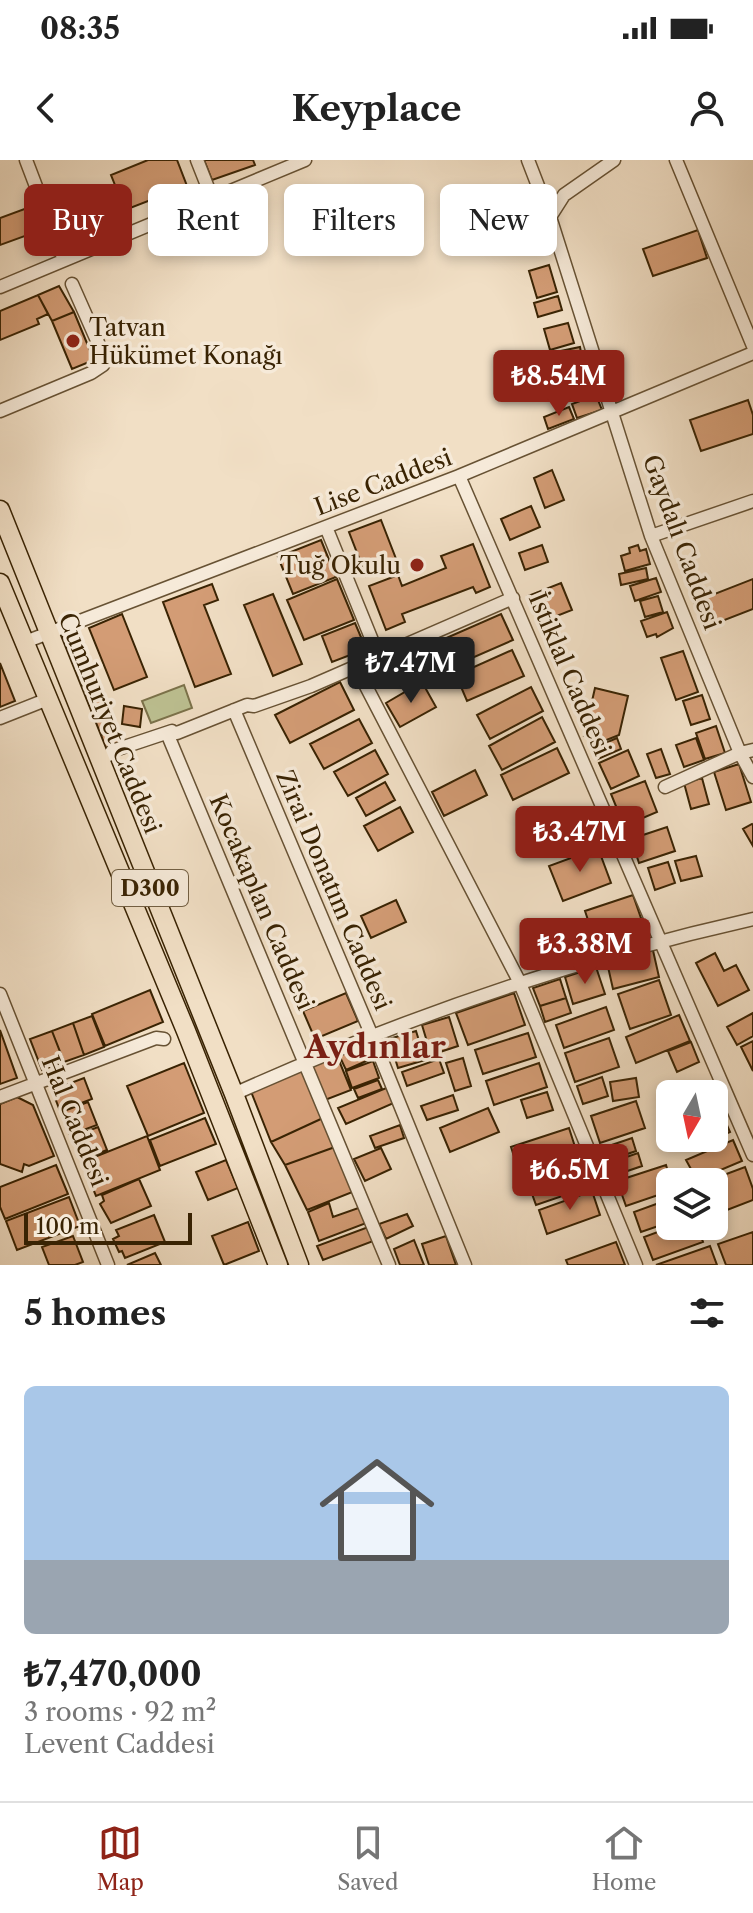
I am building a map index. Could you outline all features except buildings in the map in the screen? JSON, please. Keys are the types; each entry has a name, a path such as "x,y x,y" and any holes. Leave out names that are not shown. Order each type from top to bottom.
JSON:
{"highway":[{"name":"Cumhuriyet Caddesi","path":"0,510 47,633 103,757 299,1265"},
{"name":"Cumhuriyet Caddesi","path":"0,583 186,1031 278,1265"}],"street":[{"path":"26,160 64,260"},
{"path":"197,160 206,184"},
{"path":"246,184 305,160"},
{"name":"Gaydalı Caddesi","path":"528,160 537,184"},
{"path":"557,206 564,195 614,160"},
{"path":"676,160 753,346"},
{"path":"0,287 148,225"},
{"name":"Gaydalı Caddesi","path":"557,238 651,536 740,753 753,777"},
{"path":"0,411 91,373 103,365 103,354 72,284"},
{"name":"Lise Caddesi","path":"25,642 459,476 753,353"},
{"name":"İstiklal Caddesi","path":"459,476 753,1155"},
{"path":"651,536 753,501"},
{"path":"326,527 378,655"},
{"path":"103,757 157,734 177,733 247,705 254,706 311,686 513,598"},
{"path":"355,665 519,981 636,1265"},
{"path":"0,718 48,699"},
{"name":"Zirai Donatım Caddesi","path":"229,712 372,1036 465,1265"},
{"name":"Kocakaplan Caddesi","path":"167,733 389,1265"},
{"path":"665,787 753,750"},
{"path":"234,1094 306,1062 519,981 660,940 753,919"},
{"name":"Hal Caddesi","path":"0,994 108,1265"},
{"path":"0,1097 57,1077 64,1078 186,1031"}],"green space":[{"path":"184,685 192,708 151,723 142,701"}],"place":[{"name":"Tatvan Hükümet Konağı","path":"73,341"},
{"name":"Tuğ Okulu","path":"417,565"}],"district":[{"name":"Aydınlar","path":"375,1046"}]}
